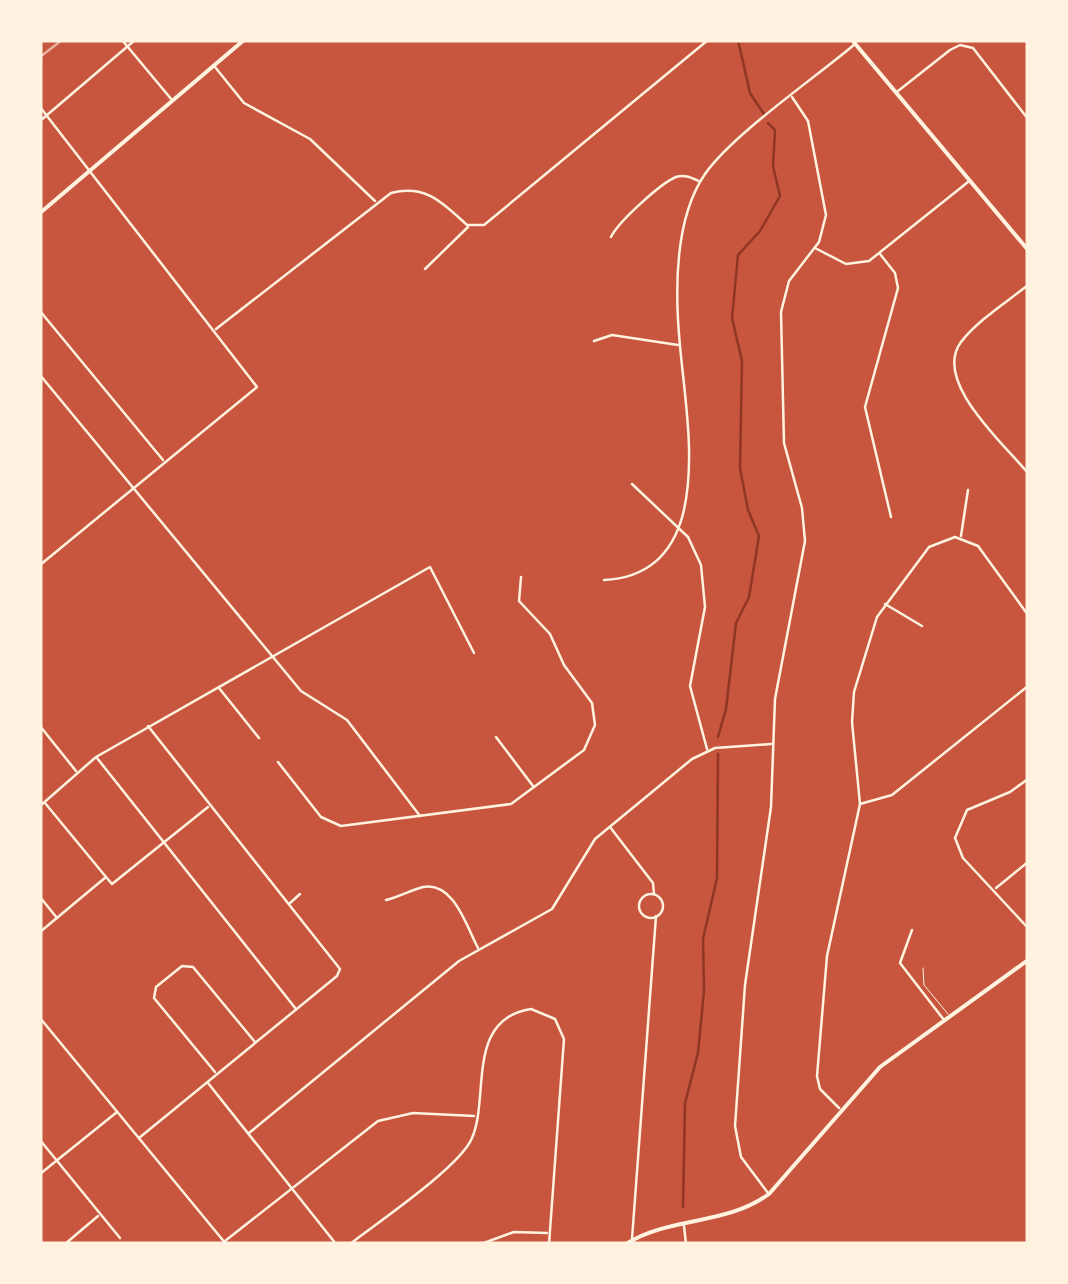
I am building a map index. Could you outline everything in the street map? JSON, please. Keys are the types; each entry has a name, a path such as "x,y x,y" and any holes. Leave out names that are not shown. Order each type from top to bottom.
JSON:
{"main road":[{"path":"40,213 244,40"},
{"path":"856,41 1028,250"},
{"path":"629,1242 684,1224 732,1215 769,1194 880,1067 1028,960"}],"street":[{"path":"122,40 172,101"},
{"path":"40,121 135,40"},
{"path":"426,269 469,226 489,221 708,40"},
{"path":"604,580 648,570 680,529 687,485 680,345 684,230 700,182 722,156 856,41"},
{"path":"897,92 960,45 973,48 1028,118"},
{"path":"214,66 244,103 310,139 376,201"},
{"path":"769,1194 741,1157 735,1126 745,984 771,807 778,682 805,541 802,508 784,443 781,312 789,281 814,248 824,225 826,202 808,121 792,96"},
{"path":"40,107 257,387 40,565"},
{"path":"611,236 617,225 675,178 700,182"},
{"path":"814,248 846,264 880,254 969,181"},
{"path":"214,330 376,201 396,192 424,192 444,202 469,226"},
{"path":"880,254 895,273 898,288 866,411 891,517"},
{"path":"1028,285 962,342 953,368 962,392 1028,473"},
{"path":"40,311 164,462"},
{"path":"594,341 616,336 680,345"},
{"path":"40,375 306,696 347,720 420,816"},
{"path":"632,484 680,529 697,552 704,576 704,614 690,686 707,749"},
{"path":"961,537 968,490"},
{"path":"840,1110 823,1094 817,1076 827,956 860,804 854,692 884,603 928,547 943,538 961,537 982,550 1028,615"},
{"path":"210,806 112,884 42,804 96,756 430,566 474,653"},
{"path":"278,762 331,823 346,826 503,806 534,788 584,750 596,715 550,634 520,601 522,577"},
{"path":"884,603 922,626"},
{"path":"218,686 260,738"},
{"path":"860,804 878,801 900,789 1028,686"},
{"path":"40,726 76,771"},
{"path":"139,1138 296,1010 340,969 148,726"},
{"path":"496,737 534,788"},
{"path":"249,1133 479,950 556,906 585,851 609,826 707,749 772,744"},
{"path":"96,756 296,1010"},
{"path":"1028,779 1010,792 970,807 956,828 960,853 1028,928"},
{"path":"609,826 653,882 654,894 663,905 656,916 629,1242"},
{"path":"995,888 1028,862"},
{"path":"40,932 106,877"},
{"path":"386,900 426,887 441,890 452,899 479,950"},
{"path":"289,904 300,894"},
{"path":"654,894 644,897 639,908 645,916 656,916"},
{"path":"40,897 57,918"},
{"path":"912,930 900,963 947,1019"},
{"path":"216,1073 154,998 156,987 182,966 193,968 255,1042"},
{"path":"350,1244 463,1153 474,1134 483,1058 496,1032 514,1014 531,1009 546,1012 559,1023 564,1043 549,1244"},
{"path":"40,1018 225,1243 385,1118 413,1112 476,1116"},
{"path":"208,1082 336,1244"},
{"path":"40,1174 117,1112"},
{"path":"40,1140 120,1238"},
{"path":"64,1244 100,1215"},
{"path":"684,1224 686,1244"},
{"path":"481,1244 514,1232 550,1233"}],"lane":[{"path":"923,968 924,985 947,1019"}],"waterway":[{"path":"738,40 750,93 764,114"},
{"path":"718,737 726,709 736,623 749,597 759,536 748,510 740,468 742,361 732,318 738,255 760,231 780,196 773,166 775,130 768,123"},
{"path":"683,1207 685,1103 698,1053 704,991 703,939 717,878 718,754"}],"railway":[{"path":"40,57 62,40"}]}
